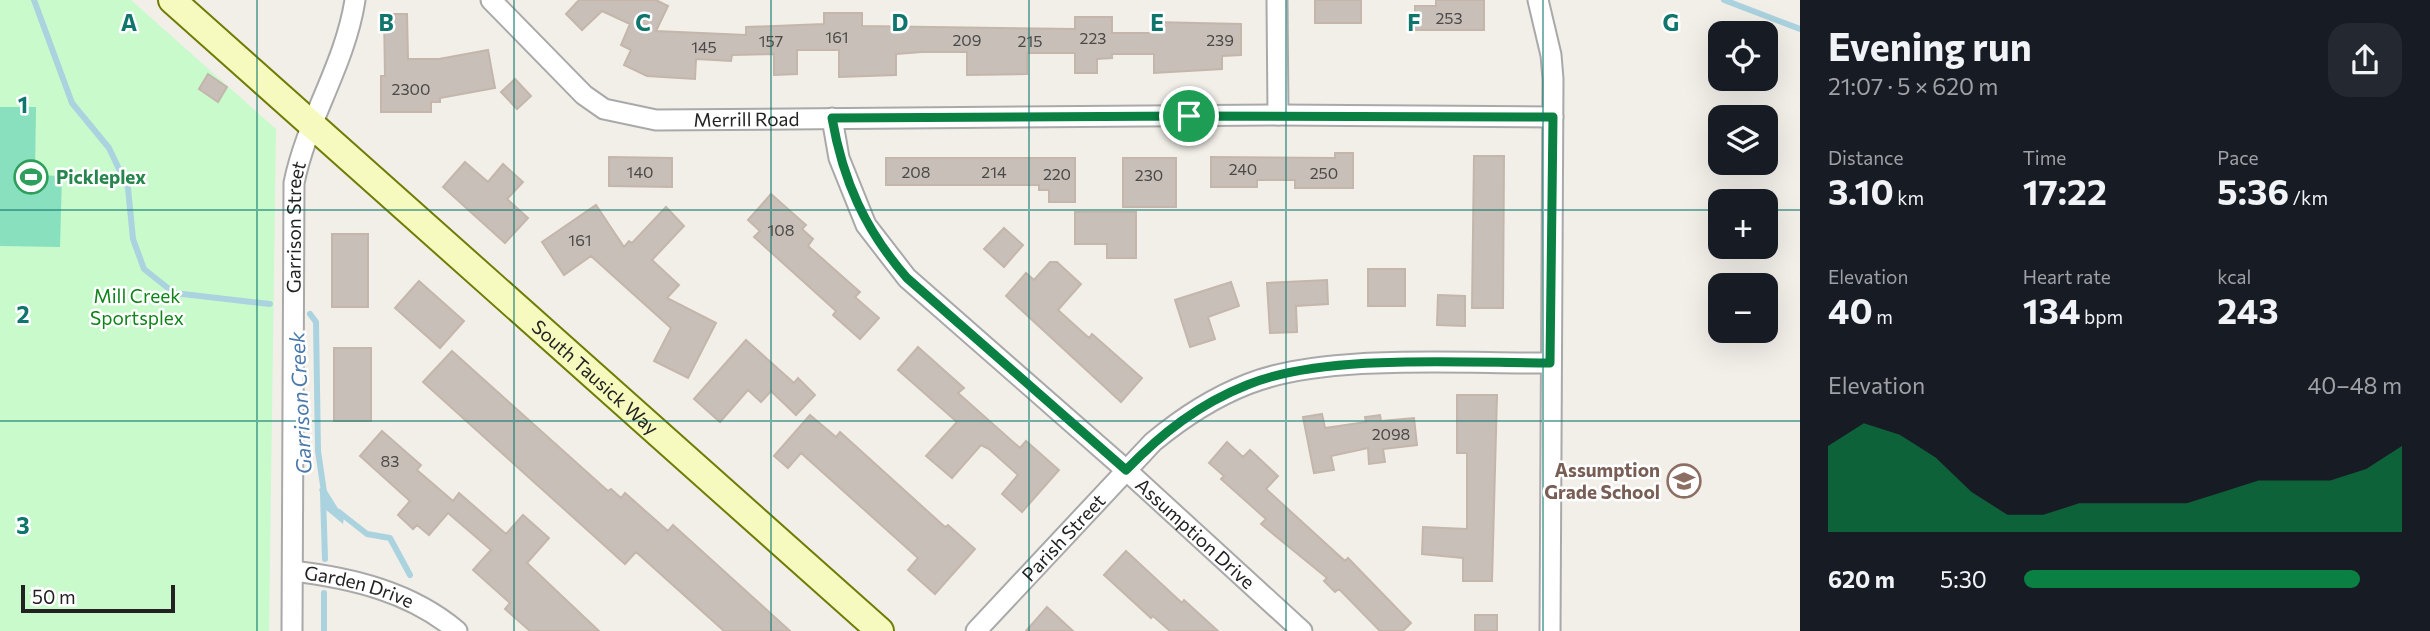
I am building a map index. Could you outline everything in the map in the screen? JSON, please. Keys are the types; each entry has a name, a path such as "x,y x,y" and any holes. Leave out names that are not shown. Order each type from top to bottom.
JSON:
{"main road":[{"name":"South Tausick Way","path":"172,0 880,631"}],"street":[{"name":"Garrison Street","path":"292,631 294,183 310,124 347,38 355,0"},
{"name":"Merrill Road","path":"491,0 564,77 604,109 656,120 1278,115 1553,117"},
{"path":"1277,0 1278,115"},
{"path":"1538,0 1551,55 1553,117 1550,631"},
{"name":"Assumption Drive","path":"832,118 839,158 851,192 866,225 884,253 907,278 1126,470 1302,631"},
{"name":"Parish Street","path":"976,631 1126,470 1183,418 1249,384 1285,374 1380,365 1550,363"},
{"name":"Garden Drive","path":"293,571 321,574 384,590 413,601 457,631"}],"green space":[{"name":"Mill Creek Sportsplex","path":"0,0 131,0 276,129 269,631 0,631"},
{"name":"Pickleplex","path":"0,107 36,107 35,175 62,176 60,247 0,246"}],"water":[{"path":"324,486 344,518 343,524 325,509 319,489"}],"building":[{"path":"579,0 656,0 668,6 656,31 746,35 746,27 824,24 824,13 862,13 862,26 1075,29 1075,17 1112,17 1112,33 1154,33 1154,22 1241,24 1241,55 1222,56 1222,69 1154,73 1154,54 1112,54 1112,58 1097,59 1097,73 1075,73 1075,53 1027,53 1027,74 967,75 967,52 922,52 896,54 896,75 839,77 839,50 797,50 797,74 774,75 774,54 732,55 731,61 696,59 695,79 647,76 624,65 631,50 621,45 630,24 602,11 582,30 566,14"},
{"path":"1315,0 1361,0 1361,23 1315,23"},
{"path":"1436,0 1484,0 1484,30 1415,30 1415,6 1436,6"},
{"path":"384,14 407,14 408,59 439,59 488,50 495,88 440,98 440,102 431,102 431,112 381,112 381,76 385,76"},
{"path":"208,74 227,87 218,102 199,89"},
{"path":"515,79 531,96 517,109 501,92"},
{"path":"1335,153 1353,153 1353,188 1295,188 1295,180 1257,180 1257,187 1211,187 1211,157 1335,158"},
{"path":"1474,156 1504,156 1503,308 1472,308"},
{"path":"609,157 672,158 672,187 609,186"},
{"path":"886,158 1075,158 1075,202 1049,202 1049,190 1039,190 1039,185 886,185"},
{"path":"1123,158 1176,158 1176,207 1123,207"},
{"path":"465,162 488,182 503,164 523,182 507,199 528,218 505,243 443,187"},
{"path":"771,194 806,225 802,229 813,239 808,246 860,292 855,297 879,318 860,339 833,315 836,311 754,237 760,231 748,220"},
{"path":"596,205 624,247 629,241 632,243 666,207 684,226 652,260 679,285 667,298 716,323 688,378 654,361 671,328 591,256 564,275 542,242"},
{"path":"1075,212 1136,212 1136,258 1107,258 1107,244 1075,244"},
{"path":"1004,228 1023,245 1004,267 984,249"},
{"path":"332,234 368,234 368,307 332,307"},
{"path":"1050,262 1057,262 1081,284 1058,310 1089,338 1092,334 1142,378 1121,402 1006,296 1026,273 1034,280"},
{"path":"1368,269 1405,269 1405,306 1368,306"},
{"path":"1327,280 1328,304 1296,306 1297,332 1270,333 1267,283"},
{"path":"419,281 464,321 440,348 395,308"},
{"path":"1231,282 1239,306 1208,317 1215,339 1190,347 1175,300"},
{"path":"1438,295 1465,296 1465,326 1437,325"},
{"path":"746,340 794,383 798,378 815,395 796,415 771,391 761,402 748,390 720,422 694,399"},
{"path":"918,347 964,388 958,393 1020,448 1026,441 1059,470 1022,512 1002,494 1018,475 989,449 981,445 952,478 926,456 957,422 898,370"},
{"path":"334,348 371,348 371,421 334,421"},
{"path":"452,351 608,491 611,489 621,498 625,493 668,531 673,525 790,631 724,631 636,552 625,564 423,382"},
{"path":"1457,395 1497,395 1492,581 1463,581 1463,558 1422,554 1423,527 1467,529 1467,453 1457,453"},
{"path":"1322,414 1325,428 1366,422 1365,417 1380,415 1381,421 1414,418 1417,445 1383,449 1385,462 1369,464 1368,448 1331,456 1334,470 1314,473 1303,417"},
{"path":"810,415 836,437 840,432 945,527 948,525 975,549 935,594 908,570 918,558 801,453 788,468 774,456"},
{"path":"382,431 421,465 417,470 453,501 459,493 506,534 523,515 549,538 527,563 599,631 530,631 505,609 510,603 473,570 491,550 448,513 429,535 417,525 413,529 398,515 410,501 360,456"},
{"path":"1227,442 1243,457 1250,450 1278,476 1266,489 1345,561 1348,558 1411,623 1403,631 1380,631 1339,589 1335,592 1324,581 1327,578 1261,524 1266,519 1221,479 1224,476 1209,463"},
{"path":"1126,551 1182,603 1184,600 1218,631 1170,631 1153,616 1151,618 1104,575"},
{"path":"1047,607 1073,631 1026,631"},
{"path":"1475,615 1497,615 1497,631 1475,631"}],"waterway":[{"name":"Garrison Creek","path":"34,0 72,103 109,148 128,188 133,239 144,269 174,293 270,304"},
{"path":"1724,0 1800,29"},
{"name":"Garrison Creek","path":"310,314 316,322 318,451 324,492"},
{"path":"323,494 325,559"},
{"name":"Garrison Creek","path":"339,512 367,534 390,538 410,575"},
{"path":"324,593 324,631"}],"place":[{"name":"Pickleplex","path":"31,177"},
{"name":"Assumption Grade School","path":"1684,481"}],"route":[{"path":"1189,116 1553,117 1550,363 1367,365 1285,374 1249,384 1183,418 1153,442 1126,470 907,278 884,253 866,225 851,192 839,158 832,118 1189,116"}]}
